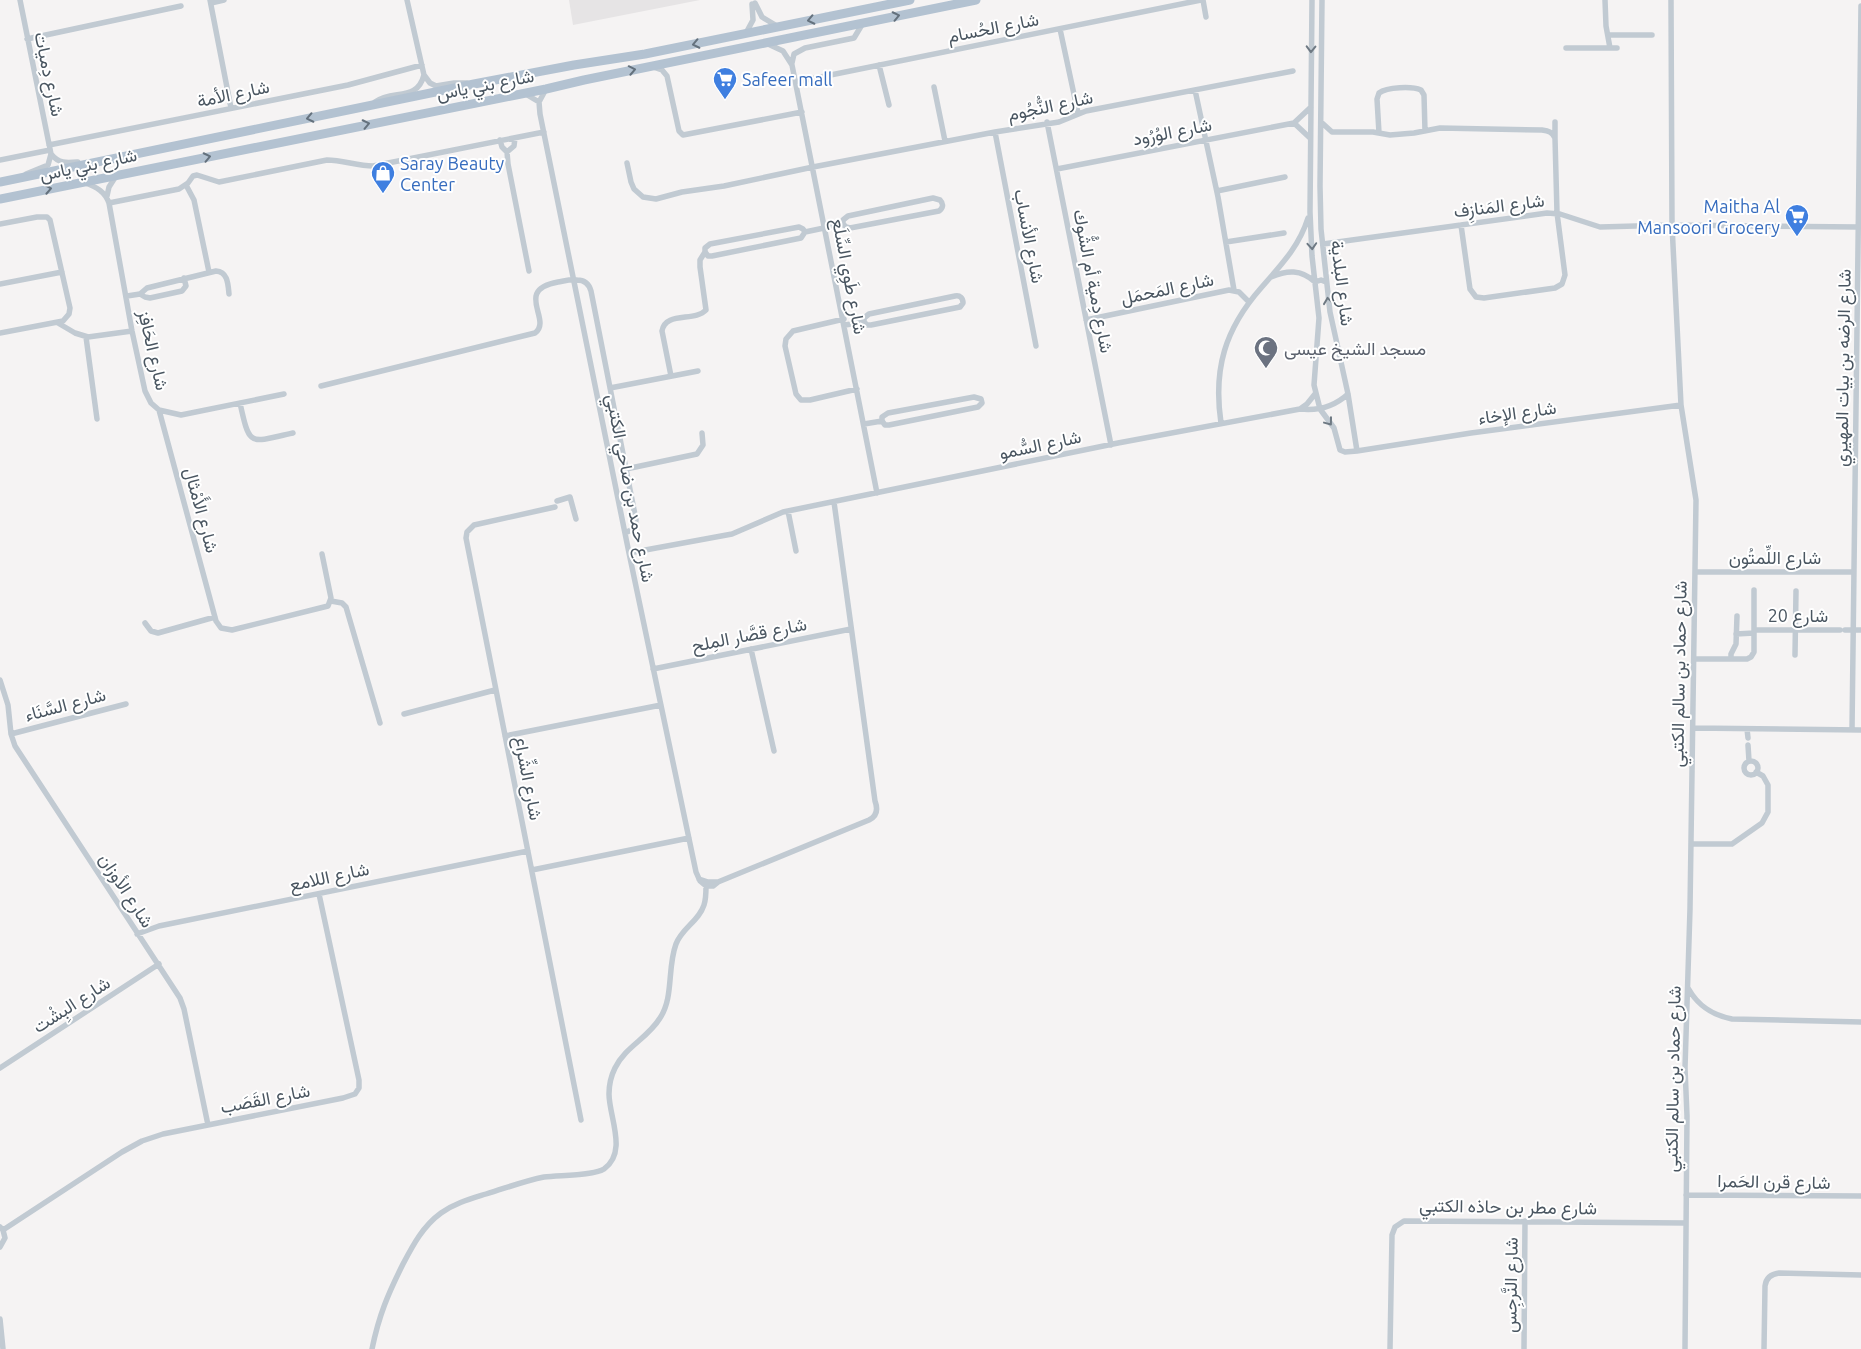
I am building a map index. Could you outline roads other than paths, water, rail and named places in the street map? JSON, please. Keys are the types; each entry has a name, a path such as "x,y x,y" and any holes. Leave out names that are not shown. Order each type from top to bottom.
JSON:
{"main road":[{"name":"شارع بني ياس","path":"0,182 474,84 645,54 910,0"},
{"name":"شارع بني ياس","path":"0,199 976,0"},
{"path":"808,35 814,29 837,24 839,20 836,15"},
{"path":"490,99 491,92 500,80"}],"street":[{"name":"شارع دِميات","path":"20,0 50,150"},
{"path":"224,0 210,1 231,108"},
{"path":"407,0 424,75 430,83 436,86 461,82 474,84"},
{"name":"شارع الحُسام","path":"796,82 1202,0 1206,17"},
{"name":"شارع البلدية","path":"1312,0 1310,212 1319,318 1314,372 1315,394 1320,408 1334,428 1340,450 1345,452 1357,451 1348,394 1333,328 1321,229 1322,8 1324,0"},
{"path":"1566,48 1613,48 1606,26 1606,0"},
{"name":"شارع حماد بن سالم الكتبي","path":"1671,0 1672,225 1681,405 1695,494 1691,844 1685,1068 1687,1116 1685,1349"},
{"path":"753,2 762,18 779,27"},
{"path":"746,33 753,20 753,2"},
{"path":"28,40 181,6"},
{"name":"شارع الرضه بن بيات المهيري","path":"1852,730 1854,572 1858,527 1858,227 1861,6"},
{"path":"792,65 794,54 799,50 854,38 863,23"},
{"path":"1060,29 1078,113"},
{"path":"1608,35 1652,35"},
{"name":"شارع طَوِي السِّلَع","path":"763,44 779,48 787,55 792,65 858,389 877,493"},
{"name":"شارع الأمة","path":"0,160 231,108 348,85 422,65"},
{"path":"879,65 889,105"},
{"path":"652,66 662,70 668,76 679,131 683,135 802,112"},
{"name":"شارع النُّجُوم","path":"627,163 631,182 637,192 648,198 656,199 682,192 724,186 945,141 1064,120 1078,113 1293,71"},
{"path":"375,105 376,101 384,97 415,90 421,86 424,75"},
{"path":"934,87 945,141"},
{"path":"1379,134 1377,99 1379,93 1386,90 1415,88 1421,90 1424,95 1425,131"},
{"path":"524,93 539,102 546,89"},
{"path":"1195,90 1217,191 1234,290"},
{"name":"شارع حمد بن ضاحي الكتبي","path":"539,102 629,553 696,872 699,879 706,886"},
{"path":"1310,107 1294,123 1310,138"},
{"name":"شارع دِمية أم الشُّوك","path":"1047,122 1111,445"},
{"path":"1321,122 1332,132"},
{"path":"1461,225 1470,289 1476,297 1484,298 1555,288 1562,284 1565,275 1557,214 1555,122"},
{"name":"شارع الوُرُود","path":"1057,169 1294,123"},
{"path":"1321,141 1332,132 1373,132 1390,135 1440,128 1542,130 1550,132 1555,138"},
{"path":"109,203 174,190 186,185 193,176 197,175 201,175 214,182 219,182 327,160 373,166 544,132"},
{"name":"شارع الأنساب","path":"995,132 1036,346"},
{"path":"507,152 514,146 515,138"},
{"path":"500,140 502,147 507,152 529,271"},
{"path":"50,150 61,163 90,164"},
{"path":"23,178 32,170 48,165 50,150"},
{"path":"81,182 95,187 107,196 109,187 117,175"},
{"path":"1217,191 1285,177"},
{"path":"186,185 194,200 209,272"},
{"name":"شارع الحَافِز","path":"107,196 132,331 145,391 151,403 159,410 174,415 181,415 284,394"},
{"path":"936,198 943,204 941,210 936,212 848,228 843,224 843,220 848,216 914,202 936,198"},
{"path":"1221,423 1218,385 1221,362 1233,328 1249,302 1298,242 1310,212"},
{"name":"شارع المَنازِف","path":"1323,244 1543,214 1557,214 1600,227 1672,225 1858,227"},
{"path":"0,224 47,217 52,224 70,308 67,318 58,322 0,334"},
{"path":"805,232 843,224"},
{"path":"672,376 662,331 663,326 669,321 703,314 706,310 707,306 700,267 700,260 705,252 705,248 710,244 799,227 805,232"},
{"path":"1311,229 1321,229"},
{"path":"705,252 708,256 712,256 799,239 803,237 805,232"},
{"path":"1226,242 1284,232"},
{"path":"127,296 140,294 147,288 216,271 224,273 229,294"},
{"path":"0,284 62,272"},
{"path":"1269,278 1280,273 1295,272 1304,274 1315,282 1321,280 1326,282"},
{"path":"140,294 150,298 182,291 186,286 184,278"},
{"path":"321,386 535,333 539,330 540,325 535,301 538,291 548,284 574,280 584,281 591,289 636,523 633,530 625,533"},
{"name":"شارع المَحمَل","path":"1086,320 1234,290 1242,294 1249,302"},
{"path":"858,389 804,401 799,398 796,394 785,346 786,339 793,331 844,322 864,322 867,325 871,325 958,308 963,305 963,300 957,295 869,314 864,318 864,322"},
{"path":"58,322 75,333 86,337 98,337 132,331"},
{"path":"86,337 97,420"},
{"path":"610,388 698,370"},
{"path":"1300,410 1315,394"},
{"name":"شارع السُّمو","path":"629,553 732,534 769,517 788,511 1221,423 1320,408 1335,404 1348,394"},
{"path":"864,424 882,421 889,425 976,408 981,405 982,401 980,398 974,397 888,413 882,417 882,421"},
{"path":"240,403 246,431 253,439 259,440 293,433"},
{"name":"شارع الإخاء","path":"1357,451 1471,433 1681,405"},
{"name":"شارع الأَمْثال","path":"159,410 215,617"},
{"path":"626,469 697,454 703,445 702,433"},
{"name":"شارع الشِّراع","path":"576,519 570,497 556,504 477,524 469,529 466,535 581,1120"},
{"path":"372,1349 381,1312 389,1291 415,1242 436,1217 466,1199 539,1179 569,1174 593,1174 606,1168 612,1160 616,1146 609,1100 611,1076 623,1055 651,1030 662,1015 667,1000 676,945 682,933 702,912 706,900 706,886 713,886 718,882 869,820 874,816 877,810 834,502"},
{"path":"788,511 796,552"},
{"path":"322,554 331,601"},
{"name":"شارع اللِّمتُون","path":"1695,572 1854,572"},
{"path":"1694,659 1747,659 1753,655 1754,590"},
{"path":"1794,655 1796,591"},
{"path":"145,623 151,631 158,633 215,617 221,628 232,630 325,607 331,601"},
{"path":"331,601 342,603 346,607 380,722"},
{"path":"1731,659 1731,654 1736,644 1737,616"},
{"name":"شارع قصَّار المِلح","path":"653,669 851,629"},
{"name":"شارع 20","path":"1736,634 1754,631 1861,630"},
{"path":"751,648 774,751"},
{"name":"شارع الأوزان","path":"0,680 8,705 11,734 18,752 137,934 175,988 183,1007 208,1125"},
{"path":"404,714 495,690"},
{"name":"شارع السَّنَاء","path":"11,734 126,704"},
{"path":"505,736 661,705"},
{"path":"1692,728 1861,730"},
{"path":"1748,729 1749,762"},
{"path":"1749,762 1757,764 1758,768 1756,772 1750,775 1745,771 1744,766 1749,762"},
{"path":"1691,844 1732,844 1762,823 1768,812 1768,785 1764,776 1756,772"},
{"path":"532,870 689,838"},
{"name":"شارع اللامع","path":"137,934 159,926 528,851"},
{"path":"699,879 708,882 718,882"},
{"name":"شارع القَصَب","path":"2,1228 131,1146 158,1136 347,1097 357,1091 358,1080 320,894"},
{"name":"شارع البِشْت","path":"0,1068 159,964"},
{"path":"1688,988 1696,1001 1705,1008 1717,1015 1732,1019 1861,1022"},
{"name":"شارع قرن الحَمرا","path":"1686,1195 1861,1196"},
{"name":"شارع مطر بن حاذه الكتبي","path":"1390,1349 1392,1235 1398,1224 1407,1220 1686,1223"},
{"name":"شارع النَّرجِس","path":"1524,1349 1526,1221"},
{"path":"0,1247 5,1238 2,1228"},
{"path":"1764,1349 1765,1286 1766,1280 1770,1276 1779,1273 1861,1275"},
{"path":"0,1319 3,1349"}],"place":[{"name":"Safeer mall","path":"725,100"},
{"name":"Saray Beauty Center","path":"383,194"},
{"name":"Maitha Al Mansoori Grocery","path":"1797,237"},
{"name":"مسجد الشيخ عيسى","path":"1266,369"}]}
